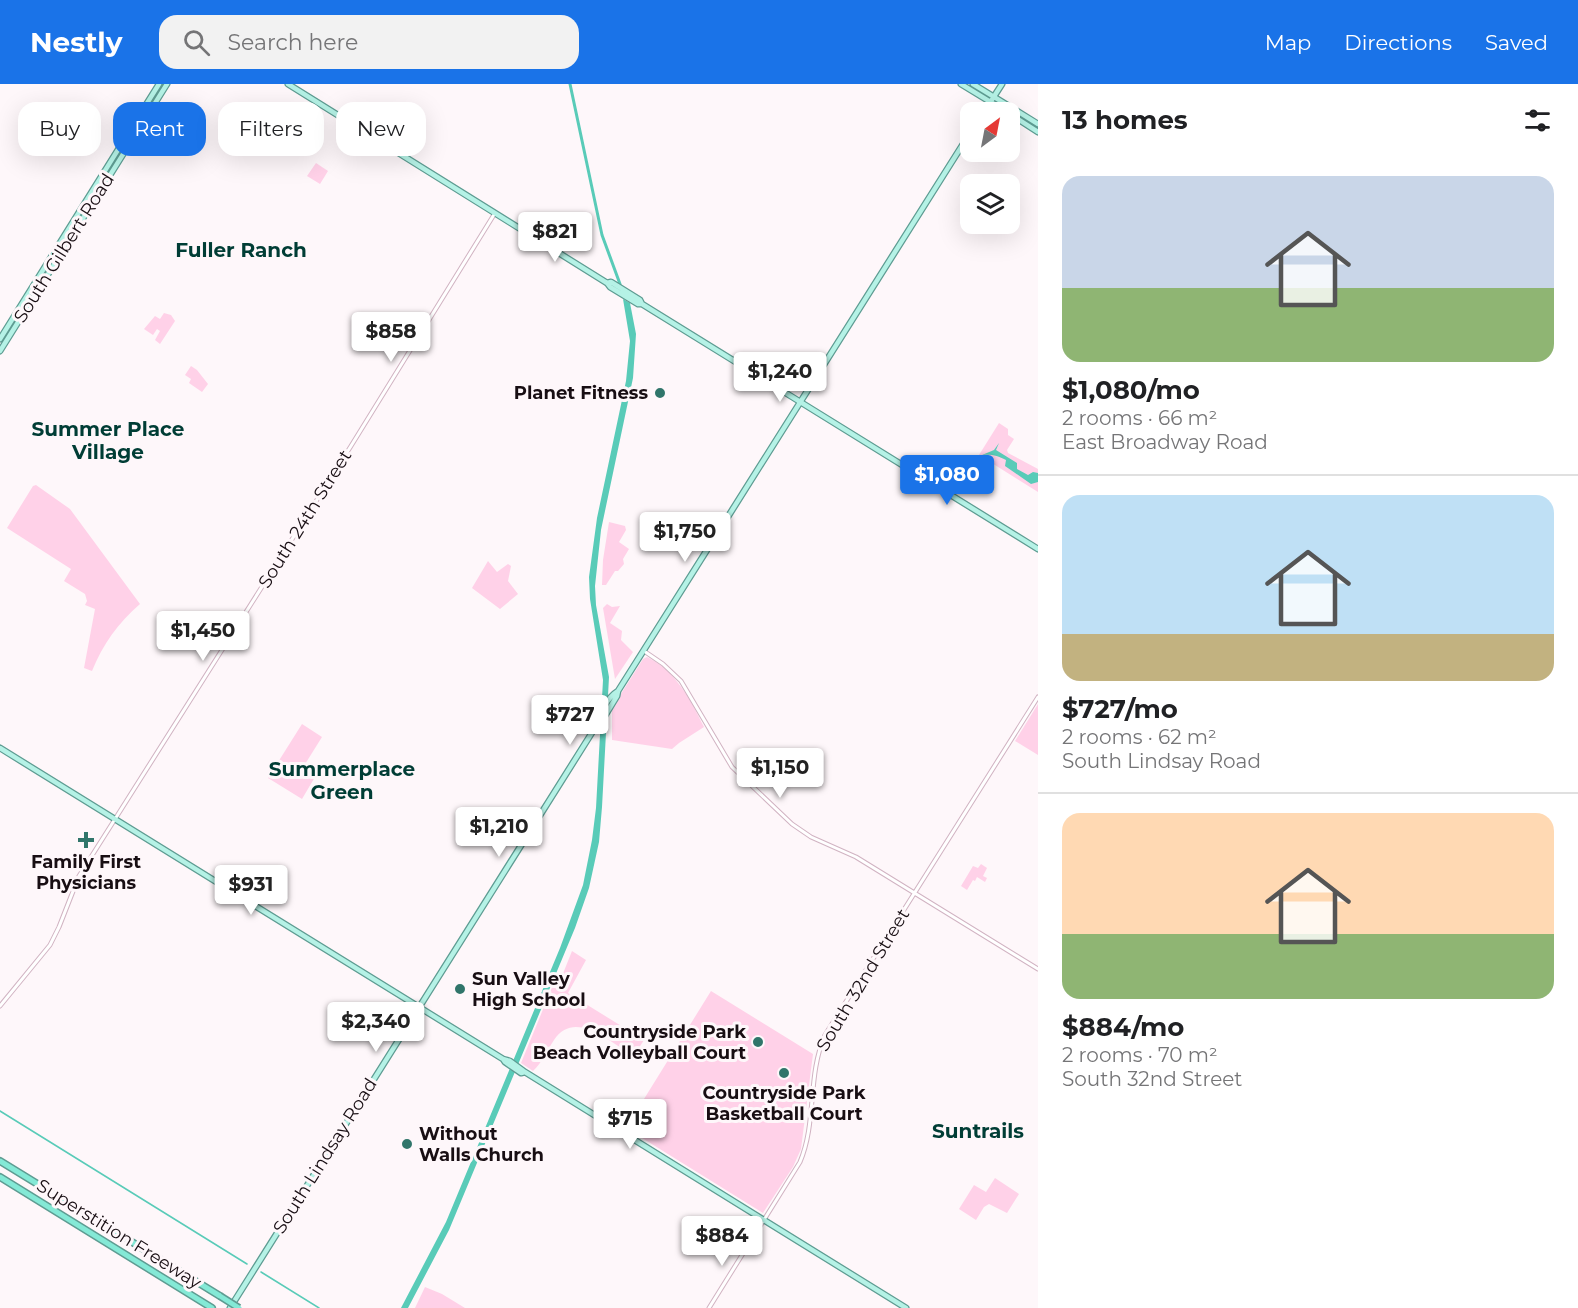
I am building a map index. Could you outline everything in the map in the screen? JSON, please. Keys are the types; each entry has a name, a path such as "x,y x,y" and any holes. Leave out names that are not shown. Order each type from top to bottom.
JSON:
{"highway":[{"name":"Superstition Freeway","path":"0,1161 238,1308"},
{"name":"Superstition Freeway","path":"0,1177 212,1308"}],"main road":[{"path":"161,84 159,90 161,93"},
{"name":"South Gilbert Road","path":"0,339 161,84"},
{"name":"South Gilbert Road","path":"155,102 167,84"},
{"path":"288,84 618,292 642,304 1038,549"},
{"path":"961,84 1038,124"},
{"path":"973,84 994,102"},
{"path":"992,100 1002,84"},
{"path":"151,97 152,102"},
{"path":"1020,121 1038,132"},
{"name":"South Lindsay Road","path":"593,730 599,716 618,691 960,149"},
{"name":"South Gilbert Road","path":"0,351 122,156"},
{"path":"607,283 616,285 640,300 642,304"},
{"name":"South Lindsay Road","path":"230,1308 593,730 599,725 618,691"},
{"path":"0,748 906,1308"}],"street":[{"name":"South 24th Street","path":"0,1006 50,945 80,876 495,213"},
{"path":"643,651 663,664 681,681 725,758 737,773 801,831 856,857 1038,969"},
{"name":"South 32nd Street","path":"709,1308 798,1166 806,1146 816,1061 825,1035 1038,697"}],"shaded area":[{"path":"316,163 328,171 320,184 307,176"},
{"path":"623,299 630,303 636,334 633,378 601,530 595,586 596,605 609,677 599,842 589,888 575,928 449,1230 408,1308 401,1308 446,1222 560,948 583,885 596,808 603,680 590,599 589,577 597,518 626,381 630,341"},
{"path":"164,313 171,315 175,321 160,344 155,340 160,331 157,329 153,335 144,329 155,316 160,319"},
{"path":"191,366 208,384 202,392 189,383 191,379 185,375"},
{"path":"999,423 1008,429 1008,435 1014,439 1007,450 1008,453 1038,469 1038,492 979,455"},
{"path":"999,443 996,450 1017,463 1017,469 1028,475 1033,472 1038,473 1038,482 1031,484 1005,466 1006,460 1003,458 982,455 994,450"},
{"path":"36,485 70,509 140,604 112,635 92,671 84,668 95,609 85,605 87,601 85,594 64,581 71,569 7,528 33,486"},
{"path":"710,513 716,518 705,537 696,531 703,517 706,519"},
{"path":"609,522 625,526 626,530 619,542 629,549 623,559 624,564 618,571 615,571 606,585 602,585 603,560"},
{"path":"488,561 497,572 508,564 511,566 508,581 518,594 500,609 472,588"},
{"path":"607,604 612,607 620,606 610,623 622,631 621,640 633,652 615,679 603,608"},
{"path":"647,657 674,678 688,696 704,727 672,749 612,740 612,708 643,659"},
{"path":"1038,704 1038,755 1015,741"},
{"path":"302,724 322,737 302,769 315,777 302,799 268,778"},
{"path":"981,864 987,868 983,876 987,878 985,882 977,877 967,890 961,886 973,866 978,868"},
{"path":"572,951 586,960 568,993 644,1040 635,1054 631,1055 603,1036 582,1027 572,1027 562,1031 554,1040 533,1071 521,1063 553,985 558,986"},
{"path":"711,991 813,1054 801,1149 793,1167 763,1213 626,1128"},
{"path":"995,1178 1019,1194 1007,1213 989,1204 984,1207 976,1220 959,1209 974,1185 986,1192"},
{"path":"425,1287 442,1294 465,1308 415,1308"}],"waterway":[{"path":"570,84 602,235 620,284"},
{"path":"0,1111 247,1264"},
{"path":"261,1272 319,1308"}],"place":[{"name":"Planet Fitness","path":"660,393"},
{"name":"Family First Physicians","path":"86,840"},
{"name":"Sun Valley High School","path":"460,989"},
{"name":"Countryside Park Beach Volleyball Court","path":"758,1042"},
{"name":"Countryside Park Basketball Court","path":"784,1073"},
{"name":"Without Walls Church","path":"407,1144"}],"district":[{"name":"Fuller Ranch","path":"241,250"},
{"name":"Summer Place Village","path":"108,440"},
{"name":"Summerplace Green","path":"342,780"},
{"name":"Suntrails","path":"978,1131"}]}
